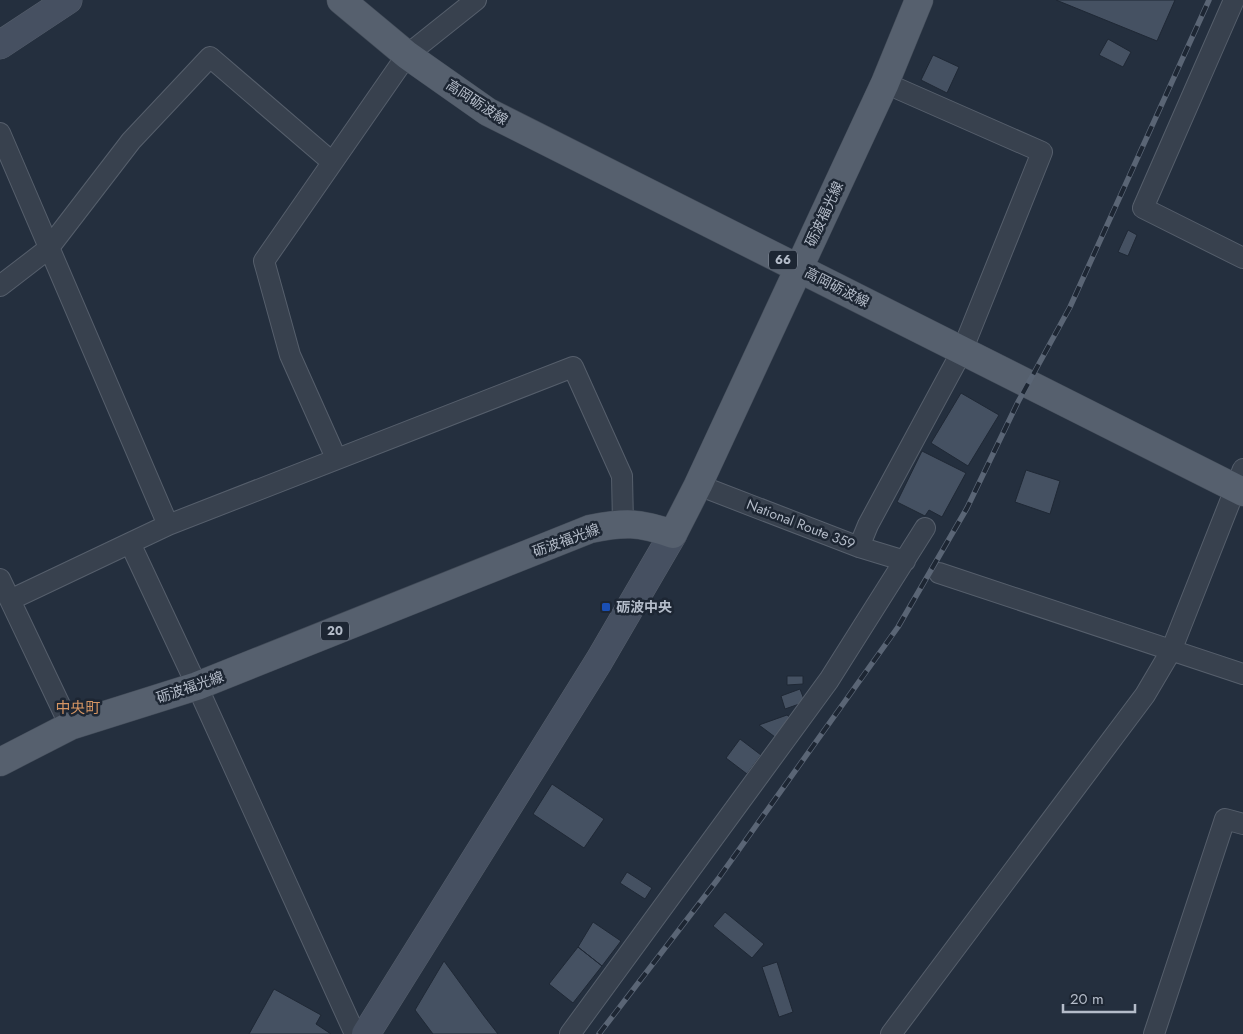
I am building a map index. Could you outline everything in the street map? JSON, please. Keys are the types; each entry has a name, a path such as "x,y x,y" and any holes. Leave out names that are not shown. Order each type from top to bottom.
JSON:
{"main road":[{"name":"高岡砺波線","path":"341,0 407,55 488,112 962,351 1240,483"},
{"name":"砺波福光線","path":"0,762 70,726 198,686 590,529 623,523 648,526 672,534 698,485 885,83 919,0"}],"street":[{"path":"0,45 68,0"},
{"path":"336,458 290,355 264,261 407,55 476,0"},
{"path":"1234,0 1143,208 1243,258"},
{"path":"0,286 48,249 132,141 210,57 332,162"},
{"path":"859,547 868,525 962,351 1042,152 885,83"},
{"path":"0,133 48,249 168,525"},
{"path":"10,600 168,525 573,367 622,476 623,523"},
{"path":"891,1034 1145,695 1171,650 1240,483"},
{"name":"National Route 359","path":"698,485 859,547 904,561"},
{"path":"570,1034 829,680 925,528"},
{"path":"366,1034 594,669 672,534"},
{"path":"130,543 198,686 355,1034"},
{"path":"939,573 1243,674"},
{"path":"0,579 70,726"},
{"path":"1154,1034 1225,819 1243,824"}],"building":[{"path":"1056,0 1175,0 1157,41"},
{"path":"1108,39 1131,52 1123,67 1099,55"},
{"path":"933,55 959,67 947,93 921,80"},
{"path":"1128,230 1137,235 1128,256 1118,252"},
{"path":"961,393 999,415 968,466 931,443"},
{"path":"922,451 966,473 942,517 929,510 925,516 897,502"},
{"path":"1026,470 1060,481 1050,514 1015,502"},
{"path":"787,676 803,676 803,684 787,685"},
{"path":"800,689 805,702 785,709 781,696"},
{"path":"787,715 797,723 779,740 759,725"},
{"path":"740,739 761,755 747,774 726,758"},
{"path":"552,784 604,819 584,848 533,814"},
{"path":"627,872 652,888 645,899 620,883"},
{"path":"725,912 764,944 752,958 713,926"},
{"path":"593,922 621,941 602,966 578,947"},
{"path":"578,947 602,966 573,1003 549,984"},
{"path":"444,961 498,1034 433,1034 415,1010"},
{"path":"777,962 793,1012 779,1017 762,967"},
{"path":"274,989 321,1015 316,1024 331,1034 249,1034"}],"railway":[{"path":"599,1034 718,879 898,627 967,508 1018,402 1070,307 1209,0"}],"place":[{"name":"砺波中央","path":"606,607"}],"district":[{"name":"中央町","path":"78,708"}]}
